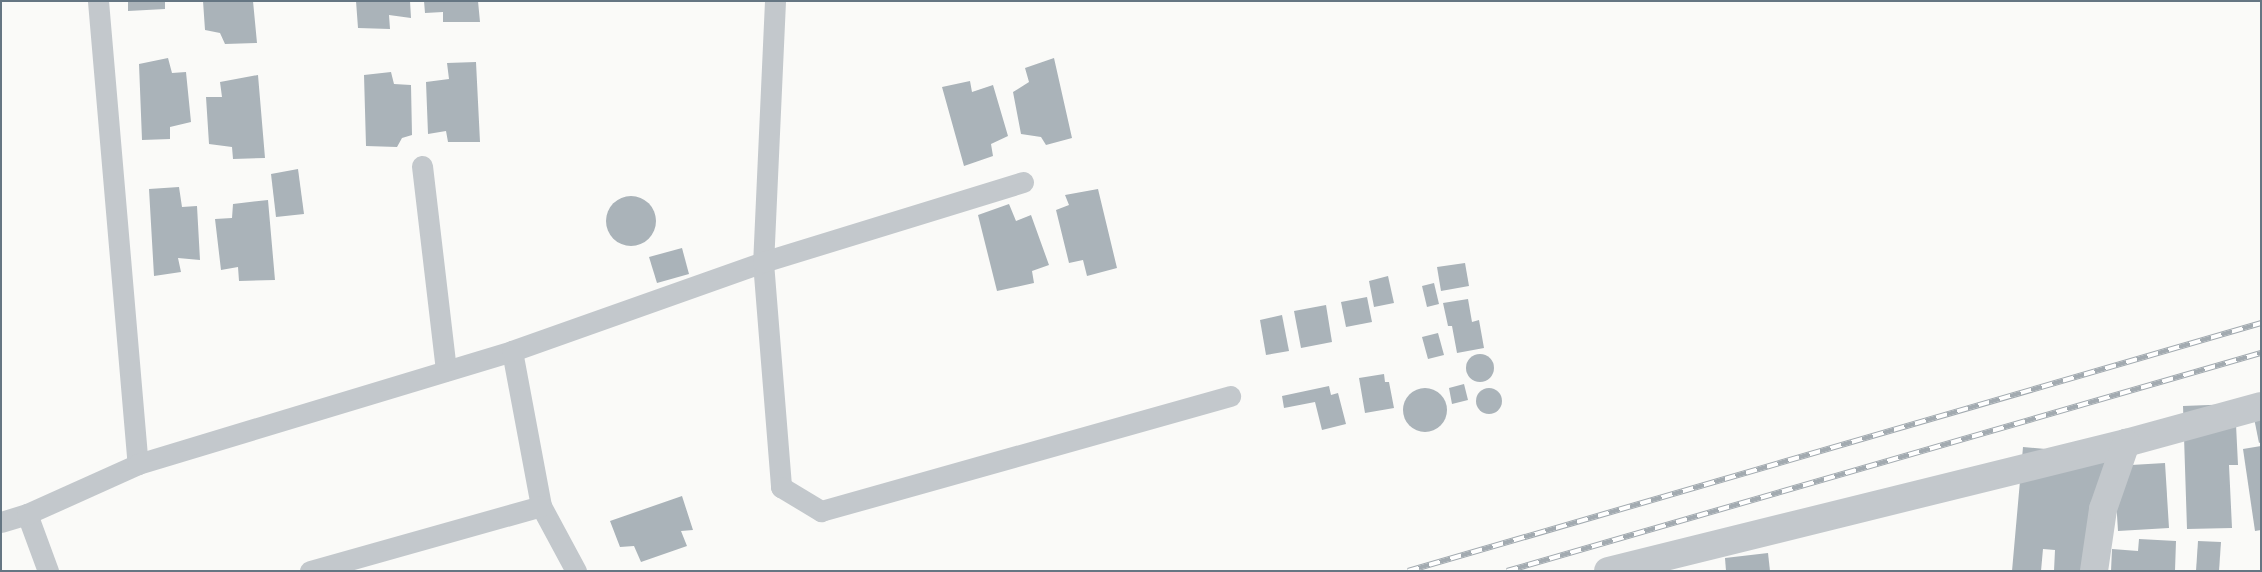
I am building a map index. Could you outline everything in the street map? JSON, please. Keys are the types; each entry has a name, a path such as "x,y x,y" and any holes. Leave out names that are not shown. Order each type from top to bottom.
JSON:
{"street":[{"path":"1608,571 2126,443 2261,406"},
{"path":"2094,571 2103,510 2126,443"}],"lane":[{"path":"98,1 138,464"},
{"path":"775,1 763,262 781,487 821,511 1230,396"},
{"path":"422,166 446,371"},
{"path":"1,522 27,514 138,464 512,351 763,262 1023,182"},
{"path":"512,351 540,506 576,571"},
{"path":"310,571 540,506"},
{"path":"27,514 48,571"}],"building":[{"path":"128,1 165,1 165,9 128,11"},
{"path":"203,1 253,1 257,43 225,44 220,33 205,30"},
{"path":"356,1 410,1 411,18 389,15 390,29 358,28"},
{"path":"424,1 478,1 480,22 443,22 443,12 425,13"},
{"path":"168,58 172,73 186,72 191,122 170,127 170,139 142,140 139,64"},
{"path":"1054,58 1072,138 1046,145 1041,137 1021,134 1013,92 1029,82 1025,68"},
{"path":"476,62 480,142 448,142 446,131 428,134 426,82 449,79 447,63"},
{"path":"391,72 394,84 411,85 412,135 402,138 397,147 366,146 364,75"},
{"path":"258,75 265,158 233,159 232,147 209,144 206,97 222,97 220,82"},
{"path":"970,81 972,92 993,85 1008,136 991,144 993,156 964,166 942,87"},
{"path":"298,169 304,214 276,217 271,174"},
{"path":"179,187 182,207 197,206 200,260 178,258 181,272 154,276 149,189"},
{"path":"1098,189 1117,268 1087,276 1083,260 1069,263 1056,210 1069,205 1065,195"},
{"path":"631,196 641,198 649,203 654,211 656,221 654,231 649,239 641,244 631,246 621,244 613,239 608,231 606,221 608,211 613,203 621,198"},
{"path":"268,200 275,280 239,281 238,267 221,270 215,219 232,218 233,204"},
{"path":"1009,204 1016,221 1031,215 1049,265 1032,271 1034,283 997,291 978,215"},
{"path":"682,248 689,274 657,283 649,257"},
{"path":"1465,263 1469,286 1441,291 1437,267"},
{"path":"1388,276 1394,303 1374,307 1369,281"},
{"path":"1434,283 1439,304 1427,307 1422,286"},
{"path":"1367,297 1372,322 1346,327 1341,302"},
{"path":"1468,299 1472,322 1479,320 1484,348 1457,353 1452,326 1448,326 1443,303"},
{"path":"1326,305 1332,342 1301,348 1294,311"},
{"path":"1282,315 1289,351 1266,355 1260,320"},
{"path":"1438,333 1444,355 1428,359 1422,337"},
{"path":"1480,354 1490,358 1494,368 1490,378 1480,382 1470,378 1466,368 1470,358"},
{"path":"1384,374 1385,382 1389,382 1394,408 1365,413 1359,378"},
{"path":"1464,384 1468,400 1452,404 1449,388"},
{"path":"1329,386 1331,395 1338,393 1346,424 1322,430 1315,402 1284,408 1282,396"},
{"path":"1425,388 1437,392 1443,398 1447,410 1443,422 1437,428 1425,432 1413,428 1407,422 1403,410 1407,398 1413,392"},
{"path":"1489,388 1498,392 1502,401 1498,410 1489,414 1480,410 1476,401 1480,392"},
{"path":"2261,401 2261,442 2259,443 2251,403"},
{"path":"2235,404 2238,465 2229,465 2232,528 2187,529 2183,406"},
{"path":"2261,446 2261,530 2255,531 2243,449"},
{"path":"2023,447 2111,455 2094,571 2054,571 2055,550 2043,549 2041,571 2012,571"},
{"path":"2165,463 2169,528 2118,531 2114,466"},
{"path":"682,496 693,530 681,531 687,546 641,562 634,546 620,547 610,521"},
{"path":"2139,539 2176,541 2175,571 2111,571 2112,549 2138,551"},
{"path":"2198,541 2221,542 2219,571 2196,571"},
{"path":"1768,553 1770,571 1726,571 1725,558"}],"railway":[{"path":"1408,571 2261,323"},
{"path":"1507,571 2261,353"}]}
